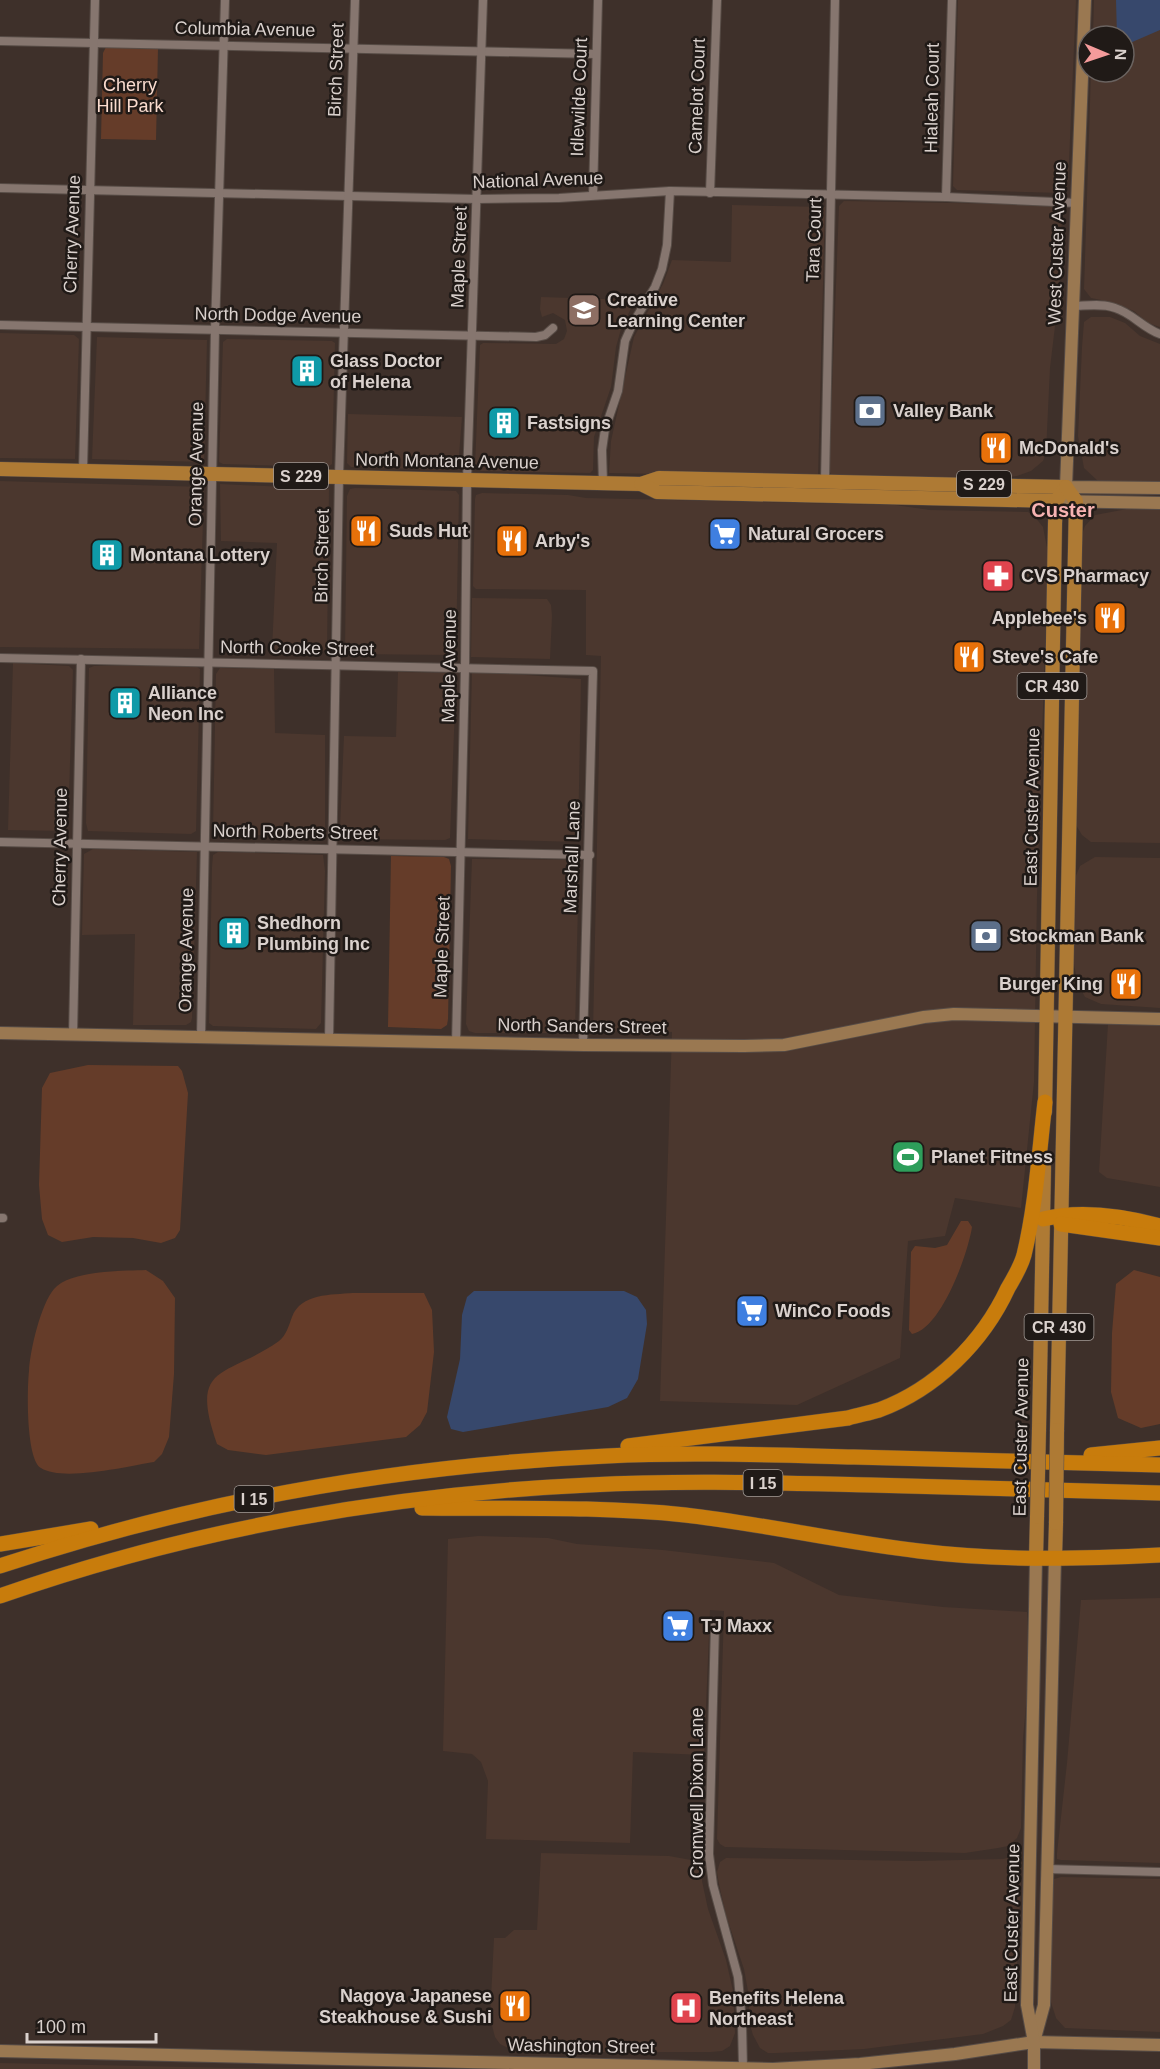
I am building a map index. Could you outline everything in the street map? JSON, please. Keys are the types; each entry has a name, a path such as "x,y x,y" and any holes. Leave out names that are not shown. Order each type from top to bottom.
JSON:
{"highway":[{"path":"515,1461 848,1418 879,1409 931,1382 960,1358 987,1327 1002,1303 1023,1257 1033,1206 1045,1102"},
{"path":"1060,1219 1075,1214 1133,1220 1160,1226"},
{"path":"1043,1219 1060,1219 1160,1238"},
{"path":"986,1461 1093,1455 1160,1448"},
{"name":"I 15","path":"0,1566 82,1540 174,1517 328,1485 515,1461 672,1454 1160,1465"},
{"name":"I 15","path":"0,1596 86,1569 172,1546 274,1523 368,1507 493,1492 651,1482 1160,1493"},
{"path":"368,1507 582,1509 643,1512 729,1521 920,1552 1036,1559 1160,1555"},
{"path":"0,1544 174,1517"}],"main road":[{"name":"West Custer Avenue","path":"1066,487 1084,0"},
{"name":"North Montana Avenue","path":"0,469 641,484 658,478 1160,488"},
{"name":"North Montana Avenue","path":"641,484 657,492 1160,503"},
{"path":"1056,501 1066,487 1076,501"},
{"name":"East Custer Avenue","path":"1034,2069 1034,2042 1027,2004 1056,501"},
{"name":"East Custer Avenue","path":"1034,2042 1044,2005 1076,501"},
{"name":"North Sanders Street","path":"0,1033 583,1045 784,1045 924,1017 954,1014 1160,1019"},
{"name":"Washington Street","path":"0,2051 481,2066 773,2068 860,2064 955,2055 1034,2042 1160,2045"}],"street":[{"name":"Cherry Avenue","path":"83,470 95,0"},
{"name":"Orange Avenue","path":"201,1037 215,330 225,0"},
{"name":"Birch Street","path":"329,1040 339,476 355,0"},
{"name":"Maple Street","path":"467,480 483,0"},
{"name":"Idlewilde Court","path":"593,195 598,0"},
{"name":"Camelot Court","path":"710,193 717,0"},
{"name":"Tara Court","path":"825,481 835,0"},
{"name":"Hialeah Court","path":"946,197 952,0"},
{"name":"Columbia Avenue","path":"0,40 597,54"},
{"name":"National Avenue","path":"0,188 477,199 559,198 670,191 946,197 1077,203"},
{"path":"603,483 602,450 605,429 618,391 625,341 655,287 662,269 667,244 670,191"},
{"path":"1072,306 1113,307 1124,312 1148,330 1160,334"},
{"name":"North Dodge Avenue","path":"0,325 536,337 545,335 553,328"},
{"name":"Maple Avenue","path":"462,852 467,480"},
{"name":"North Cooke Street","path":"0,658 593,671"},
{"name":"Cherry Avenue","path":"73,1035 81,659"},
{"name":"Marshall Lane","path":"583,1045 590,855 593,671"},
{"name":"North Roberts Street","path":"0,842 590,855"},
{"name":"Maple Street","path":"456,1043 462,852"},
{"name":"Cromwell Dixon Lane","path":"715,1625 710,1854 712,1885 738,1977 742,2023 742,2068"},
{"path":"1046,1869 1160,1872"}],"shaded area":[{"path":"958,0 1076,0 1068,185 1062,193 957,190 953,186"},
{"path":"1094,0 1160,0 1160,327 1148,323 1134,311 1111,302 1091,298 1084,289 1091,84 1136,84 1136,24 1093,24"},
{"path":"844,201 1058,205 1062,210 1059,293 1050,368 1046,452 1043,461 1031,471 1017,476 983,480 832,476 829,470 839,206"},
{"path":"732,205 825,207 818,477 609,473 611,441 634,337 663,284 672,260 731,262"},
{"path":"541,297 635,300 621,329 616,347 611,387 594,437 593,470 590,473 481,471 475,466 480,345 483,343 556,344 564,339 567,331 565,320 553,313 542,317"},
{"path":"1091,317 1110,317 1125,323 1140,336 1160,344 1160,484 1098,481 1084,468 1078,436 1082,347 1084,322"},
{"path":"0,333 74,335 79,339 75,459 0,458"},
{"path":"97,337 207,340 204,462 92,459"},
{"path":"227,339 332,341 335,343 332,464 328,467 223,464 219,462 223,342"},
{"path":"348,414 462,417 458,468 455,470 351,467 347,463"},
{"path":"0,481 204,487 199,649 0,647"},
{"path":"220,484 329,489 327,651 272,650 277,543 221,541"},
{"path":"350,489 456,491 459,495 456,650 453,655 349,654 345,651 347,496"},
{"path":"482,493 568,495 586,498 895,505 930,510 1028,512 1043,527 1048,553 1037,896 1034,1082 1021,1208 955,1198 945,1236 908,1241 900,1358 797,1405 660,1401 672,1032 593,1031 601,656 586,655 586,590 476,589 473,586 475,499 476,495"},
{"path":"1127,509 1160,510 1160,843 1091,842 1082,835 1076,825 1081,537 1085,526 1095,515"},
{"path":"472,598 547,599 551,605 552,616 550,659 471,657"},
{"path":"13,663 69,666 73,670 66,831 8,830"},
{"path":"194,665 200,669 196,831 191,834 88,831 86,823 89,668 94,666"},
{"path":"220,668 274,669 275,733 325,735 325,832 320,837 215,834 213,831 216,674"},
{"path":"472,671 581,679 578,842 468,839"},
{"path":"398,672 452,673 456,679 450,838 445,840 346,839 340,828 344,736 396,737"},
{"path":"93,849 197,852 192,1018 191,1022 186,1025 133,1025 135,934 82,935 84,854"},
{"path":"218,852 323,855 325,871 321,1023 316,1029 213,1026 209,1023 212,867 213,855"},
{"path":"1095,857 1160,858 1160,1008 1101,1004 1085,997 1078,984 1073,960 1075,878 1080,866"},
{"path":"472,859 579,860 575,1030 568,1033 475,1033 469,1031 466,1024"},
{"path":"1108,1024 1160,1024 1160,1187 1107,1178 1099,1172"},
{"path":"479,1536 548,1538 577,1544 663,1550 774,1563 839,1595 943,1607 1027,1612 1028,1684 1023,1738 1021,1828 1017,1838 1008,1846 965,1853 725,1847 720,1844 717,1839 724,1611 710,1610 704,1755 633,1752 630,1843 486,1839 488,1781 481,1762 472,1754 443,1751 448,1539"},
{"path":"1160,1598 1160,1863 1057,1859 1081,1600"},
{"path":"541,1853 669,1856 702,1862 702,1881 708,1909 726,1960 733,1991 735,2033 730,2046 722,2051 711,2052 595,2052 524,2051 510,2049 500,2044 495,2037 490,2018 494,1938 505,1938 514,1930 537,1930"},
{"path":"1022,1854 1015,2007 1011,2020 1003,2026 983,2034 864,2049 768,2053 760,2048 750,2025 744,1969 726,1915 719,1884 717,1872 720,1862 726,1858 917,1861 1003,1859"},
{"path":"1061,1877 1160,1879 1160,2032 1065,2028 1056,2018 1050,1999 1052,1888 1054,1879"},
{"path":"0,2063 280,2069 0,2069"}],"green space":[{"name":"Cherry Hill Park","path":"106,47 158,48 156,140 101,139 103,53"},
{"path":"391,856 449,859 451,866 448,1019 447,1025 441,1029 388,1027"},
{"path":"88,1065 178,1066 182,1071 188,1093 180,1230 175,1238 161,1243 133,1238 93,1237 62,1242 48,1235 42,1219 39,1185 42,1088 50,1073"},
{"path":"961,1221 968,1221 972,1227 959,1271 943,1305 933,1319 923,1329 912,1334 909,1330 911,1252 915,1246 935,1248 947,1245"},
{"path":"146,1270 163,1281 175,1298 174,1374 169,1437 162,1454 154,1462 96,1472 64,1474 41,1468 36,1462 30,1438 28,1380 34,1340 49,1296 54,1289 72,1278 111,1271"},
{"path":"1134,1270 1160,1277 1160,1424 1141,1428 1118,1418 1111,1392 1116,1284"},
{"path":"424,1293 432,1310 434,1352 427,1412 420,1425 406,1437 266,1455 228,1450 217,1444 209,1418 207,1399 210,1385 218,1376 279,1341 296,1309 302,1303 326,1295"}],"water":[{"path":"1116,0 1160,0 1160,30 1136,40 1136,24 1117,24"},
{"path":"474,1291 624,1291 637,1297 646,1310 647,1324 638,1379 627,1398 608,1407 463,1432 451,1429 447,1417 460,1359 462,1315 467,1297"}],"place":[{"name":"Creative Learning Center","path":"584,310"},
{"name":"Glass Doctor of Helena","path":"307,371"},
{"name":"Valley Bank","path":"870,411"},
{"name":"Fastsigns","path":"504,423"},
{"name":"McDonald's","path":"996,448"},
{"name":"Suds Hut","path":"366,531"},
{"name":"Natural Grocers","path":"725,534"},
{"name":"Arby's","path":"512,541"},
{"name":"Montana Lottery","path":"107,555"},
{"name":"CVS Pharmacy","path":"998,576"},
{"name":"Applebee's","path":"1110,618"},
{"name":"Steve's Cafe","path":"969,657"},
{"name":"Alliance Neon Inc","path":"125,703"},
{"name":"Shedhorn Plumbing Inc","path":"234,933"},
{"name":"Stockman Bank","path":"986,936"},
{"name":"Burger King","path":"1126,984"},
{"name":"Planet Fitness","path":"908,1157"},
{"name":"WinCo Foods","path":"752,1311"},
{"name":"TJ Maxx","path":"678,1626"},
{"name":"Nagoya Japanese Steakhouse & Sushi","path":"515,2006"},
{"name":"Benefits Helena Northeast","path":"686,2008"}],"district":[{"name":"Custer","path":"1063,510"}]}
